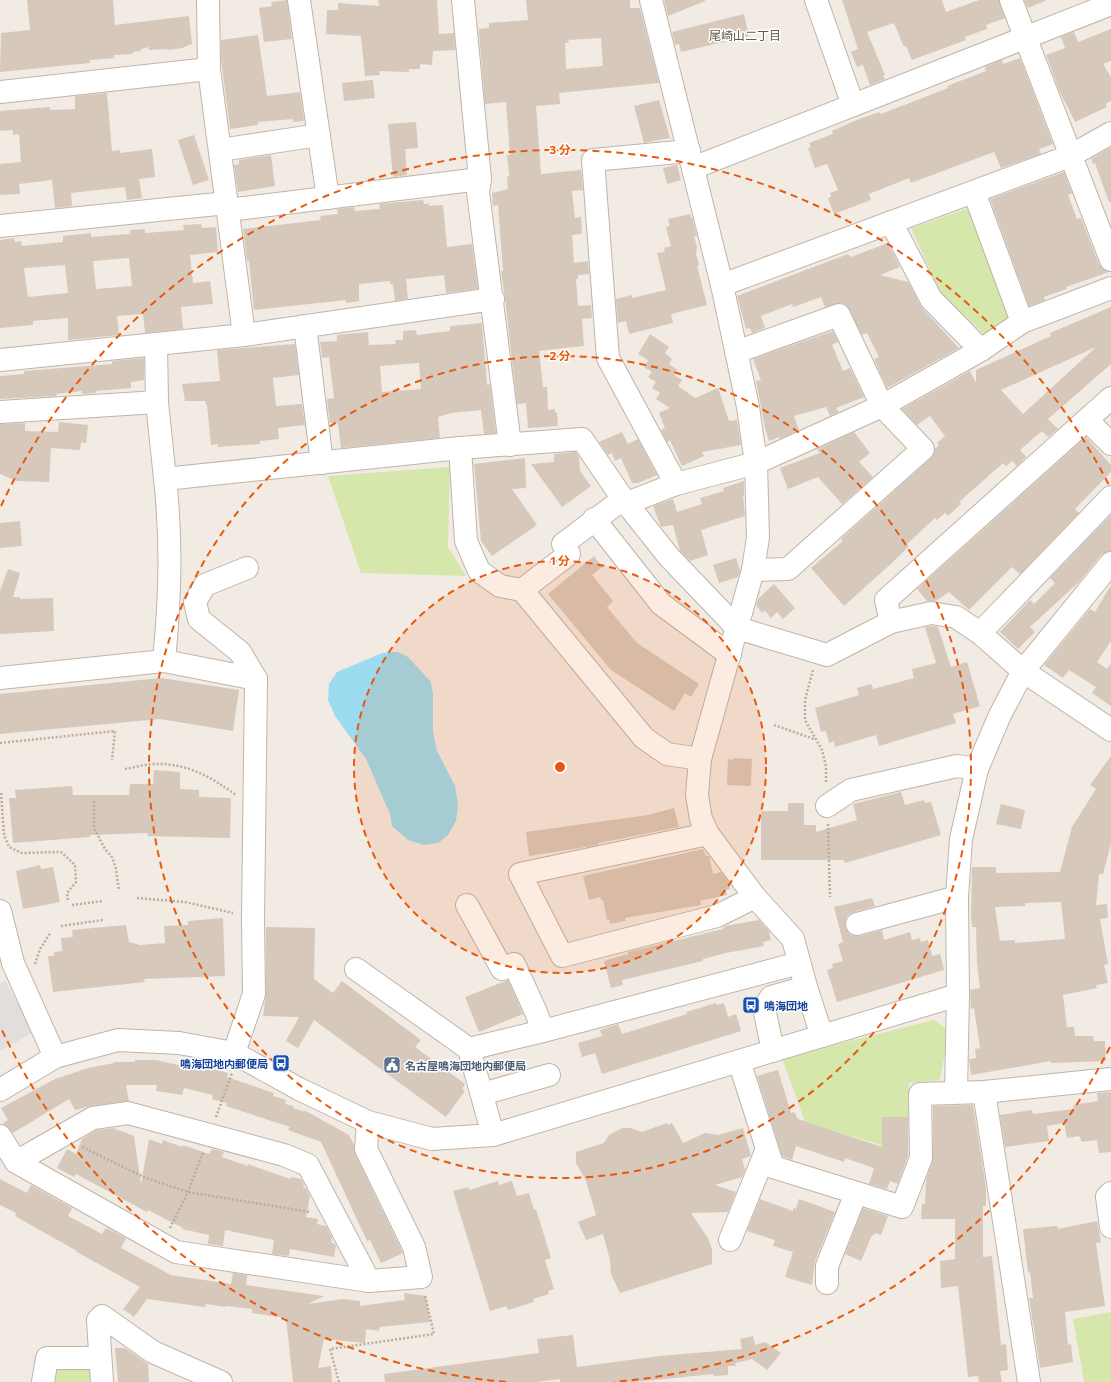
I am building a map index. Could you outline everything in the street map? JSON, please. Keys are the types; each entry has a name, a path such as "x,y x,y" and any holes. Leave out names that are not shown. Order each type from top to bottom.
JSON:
{"street":[{"path":"208,0 209,69 244,335"},
{"path":"299,0 328,198"},
{"path":"463,0 480,179 478,192 493,299 510,445"},
{"path":"651,0 722,285 748,407 756,463 758,537 753,570 700,759 697,795 701,819 708,834 755,896 792,939 822,1036"},
{"path":"816,0 853,105"},
{"path":"1011,0 1111,260"},
{"path":"676,484 608,358 593,160 691,159 853,105 1111,4"},
{"path":"0,92 209,69"},
{"path":"722,285 1070,156 1111,133"},
{"path":"220,150 319,135"},
{"path":"0,226 328,198 480,179"},
{"path":"974,192 1022,322"},
{"path":"892,222 931,299 980,350"},
{"path":"522,590 569,554 563,544 594,519 625,501 676,484 756,463 882,406 980,350 1022,322 1111,288"},
{"path":"0,360 244,335 493,299"},
{"path":"736,352 839,315 882,406 923,449 788,569 753,570"},
{"path":"305,326 322,463"},
{"path":"156,344 157,402 169,516 170,593 164,661"},
{"path":"891,622 886,600 1111,398"},
{"path":"0,412 157,402"},
{"path":"1087,420 1111,444"},
{"path":"165,479 460,448 582,439 625,501 669,557 737,628 827,655 891,622 931,613 956,617 980,633 1023,671 1111,730"},
{"path":"460,448 466,541 479,571 500,586 522,590 644,738 667,754 700,759"},
{"path":"980,633 1111,498"},
{"path":"594,519 661,604 730,655"},
{"path":"956,1092 958,995 957,896 961,839 977,769 1000,715 1023,671 1111,563"},
{"path":"234,1060 254,994 253,920 256,679 240,652 199,619 195,602 205,585 247,568"},
{"path":"0,678 164,661 256,679"},
{"path":"828,806 851,790 957,766 977,769"},
{"path":"708,834 520,874 562,956 717,916 755,896"},
{"path":"857,924 957,896"},
{"path":"467,905 502,969 514,964 543,1031"},
{"path":"0,910 14,963 25,992 54,1057"},
{"path":"469,1049 543,1031 799,963"},
{"path":"356,969 469,1049 493,1135"},
{"path":"773,1051 764,1008 771,997 806,988"},
{"path":"0,1090 54,1057 118,1040 179,1042 234,1060 368,1122 432,1139 493,1135 958,995"},
{"path":"739,1061 773,1167 902,1207 920,1158 920,1094 984,1092 1111,1079"},
{"path":"482,1094 549,1075"},
{"path":"984,1092 1029,1382"},
{"path":"16,1162 93,1118 128,1113 284,1155 308,1165 369,1281"},
{"path":"0,1136 16,1162 176,1252 369,1281 421,1277 414,1247 366,1149 368,1122"},
{"path":"730,1240 767,1149"},
{"path":"826,1284 827,1266 856,1192"},
{"path":"1111,1193 1107,1197 1111,1227"},
{"path":"102,1382 99,1358 98,1320 102,1316 153,1352 196,1376 221,1382"},
{"path":"42,1382 46,1358 99,1358"}],"path":[{"path":"818,652 805,700 805,720 822,750 826,766 830,897"},
{"path":"774,725 814,738"},
{"path":"0,743 115,730 112,760"},
{"path":"125,769 156,764 187,767 216,780 238,796"},
{"path":"1,793 4,835 9,847 22,853 61,852 75,865 76,882 67,893 68,902"},
{"path":"94,801 94,828 105,849 112,857 116,869 119,890"},
{"path":"138,898 185,902 236,914"},
{"path":"72,905 104,900"},
{"path":"61,926 103,920"},
{"path":"25,992 40,949 50,932"},
{"path":"161,1244 188,1192 234,1060"},
{"path":"60,1136 146,1178 188,1192 334,1216"},
{"path":"339,1382 330,1349 434,1334 421,1277"}],"green space":[{"path":"969,208 1012,318 984,334 941,294 911,228"},
{"path":"450,467 448,547 466,576 361,573 328,476"},
{"path":"934,1020 949,1031 940,1080 909,1083 907,1153 805,1122 782,1058"},
{"path":"1111,1312 1111,1382 1084,1382 1073,1319"},
{"path":"91,1368 92,1382 52,1382 54,1370"}],"shaded area":[{"path":"5,981 34,1032 0,1051 0,984"}],"water":[{"path":"398,652 408,657 431,682 433,696 433,732 437,751 455,786 458,804 456,821 448,835 438,843 424,845 408,840 392,826 390,814 366,759 335,716 328,700 329,684 337,672 380,654"}],"building":[{"path":"27,0 113,0 115,25 189,16 192,44 182,48 167,50 149,50 148,47 141,49 141,51 133,52 133,54 114,55 114,58 90,60 90,63 0,72 1,33 30,30"},
{"path":"287,0 292,39 264,42 259,8 272,6 271,2"},
{"path":"378,0 437,0 439,34 454,33 455,50 433,51 432,65 420,64 420,69 409,69 409,72 379,71 380,75 365,76 361,36 326,34 327,10 338,10 338,3 379,6"},
{"path":"526,0 630,0 630,8 640,8 659,83 559,93 560,104 536,106 541,174 581,170 583,190 572,191 575,218 581,217 582,234 572,235 574,263 588,261 589,274 578,275 578,279 576,279 578,306 591,305 592,318 582,319 584,346 539,351 543,387 547,387 548,410 555,409 555,413 557,412 558,426 528,428 526,403 517,404 501,271 503,271 498,205 493,206 492,193 508,189 507,177 509,174 507,155 510,155 506,102 485,104 479,29 489,28 489,23 528,20","holes":["601,38 603,66 566,69 565,43 569,43 568,40"]},
{"path":"664,0 705,0 705,1 668,16"},
{"path":"842,0 942,0 946,12 979,0 999,0 1005,18 986,25 987,29 965,37 966,40 912,60 906,46 904,47 894,23 867,32 885,75 883,76 885,79 870,85 863,65 857,67 851,52 858,49"},
{"path":"1024,0 1047,0 1028,8"},
{"path":"744,14 749,36 681,52 679,44 675,45 672,32"},
{"path":"1111,29 1111,61 1103,64 1111,77 1111,101 1105,104 1107,107 1075,122 1060,92 1046,55 1065,48 1061,37 1074,32 1078,42"},
{"path":"258,35 267,96 300,92 304,121 293,122 293,119 258,122 258,125 230,129 221,59 221,40"},
{"path":"1020,58 1053,144 1039,149 1041,154 1001,168 994,152 911,183 909,178 869,194 871,200 834,214 828,198 831,197 830,193 838,190 827,164 815,168 808,148 811,147 809,143 833,134 832,131 859,119 880,112 881,114 948,88 947,86 986,71 985,67 1002,60 1003,64"},
{"path":"373,80 375,98 344,101 342,83"},
{"path":"107,93 112,151 120,150 120,153 152,149 155,177 139,179 142,198 127,200 125,187 71,193 72,206 55,208 52,180 19,184 20,194 0,195 0,164 21,162 19,134 13,135 13,130 0,131 0,111 50,107 50,110 75,109 75,96"},
{"path":"659,100 670,138 644,143 634,106"},
{"path":"416,122 418,148 405,149 407,175 393,177 388,124"},
{"path":"194,135 209,180 193,185 178,140"},
{"path":"1111,147 1111,202 1109,202 1095,163 1093,164 1091,159"},
{"path":"271,155 275,186 238,192 234,165 239,164 239,160"},
{"path":"677,165 681,180 667,184 663,168"},
{"path":"1064,172 1072,193 1068,195 1077,219 1081,218 1099,264 1103,269 1109,272 1066,287 1067,289 1044,297 1045,300 1029,306 990,199"},
{"path":"423,200 424,204 429,204 429,206 443,205 447,247 472,244 478,289 446,293 444,275 406,279 408,299 395,301 393,284 390,284 390,281 359,284 359,301 346,303 346,300 254,310 249,261 247,261 243,229 321,220 320,216 338,214 337,209 354,207 355,211 380,209 379,204"},
{"path":"690,214 697,236 694,236 699,265 697,266 707,305 671,314 673,323 629,334 626,321 618,323 616,299 632,295 632,298 666,290 657,253 665,252 664,248 671,246 666,227 670,226 668,219"},
{"path":"201,224 202,228 216,227 218,252 190,255 193,283 210,281 213,304 181,307 183,329 145,333 143,314 117,316 119,335 68,340 68,318 33,321 33,325 0,328 0,240 14,238 15,242 21,241 22,246 63,242 63,236 91,233 91,237 130,234 130,230 145,229 145,233 184,230 183,225","holes":["129,258 132,286 96,289 93,261","65,265 68,293 28,297 24,268"]},
{"path":"888,243 900,267 880,275 908,282 922,308 959,348 887,388 874,359 879,357 867,333 862,335 846,305 840,303 825,307 821,297 793,307 792,304 761,316 765,328 752,333 750,328 746,329 737,296 848,254 851,257"},
{"path":"1111,307 1111,364 1048,419 1058,429 1048,437 1042,431 1020,450 1026,457 1017,466 1012,461 1006,466 1003,463 959,502 961,504 948,516 945,513 937,520 935,518 907,544 909,546 894,561 844,606 811,568 843,541 841,539 931,458 935,449 939,445 937,443 945,436 930,416 917,425 902,409 970,371 976,383 976,370 1051,336 1050,333","holes":["1096,347 1023,414 1001,390"]},
{"path":"482,323 487,385 490,384 496,433 484,434 481,410 451,413 438,417 440,438 341,448 338,423 330,423 327,399 334,398 329,357 322,358 320,342 337,341 337,335 368,332 369,345 396,344 395,340 403,340 403,331 416,330 417,335 450,331 450,326","holes":["419,363 421,389 382,392 380,366"]},
{"path":"833,331 838,342 832,345 843,371 850,368 864,397 836,408 839,412 830,416 826,407 794,416 799,430 779,439 779,437 769,441 756,381 761,380 753,359"},
{"path":"650,334 669,347 665,353 672,359 669,364 677,370 674,375 682,380 678,386 695,398 718,388 729,421 737,420 741,445 702,452 704,456 682,466 670,440 667,442 661,430 665,428 659,413 670,408 656,399 660,393 652,388 656,382 648,377 652,372 644,367 648,360 638,354"},
{"path":"295,344 299,375 273,378 276,406 302,404 305,425 278,428 279,439 260,441 260,444 218,447 218,444 211,445 207,405 205,401 185,401 182,384 220,381 217,350"},
{"path":"144,358 144,380 131,382 131,388 96,391 96,393 82,394 82,391 56,394 57,396 0,399 0,376 24,374 24,371 112,364 112,361"},
{"path":"59,422 88,425 86,443 81,442 80,450 51,448 49,482 17,481 0,474 0,424 25,423 25,431 58,432"},
{"path":"622,432 628,444 638,439 657,475 638,483 632,483 621,458 615,461 612,453 608,455 599,442"},
{"path":"854,432 870,453 859,462 873,477 842,504 818,477 788,489 780,468 820,453 817,449"},
{"path":"1086,437 1111,465 1111,472 1075,509 1079,513 1020,574 1012,567 969,610 949,592 936,601 927,601 917,589"},
{"path":"576,452 579,457 580,471 591,486 562,507 531,464 554,462 554,454"},
{"path":"525,458 526,488 512,489 537,525 492,556 481,541 474,464"},
{"path":"744,481 743,496 745,516 701,530 708,555 690,561 680,551 673,525 661,527 653,506 673,499 677,512 702,504 700,498 724,491 723,488"},
{"path":"1111,515 1111,551 1101,555 1080,581 1030,627 1035,632 1018,649 1000,632 1030,600 1034,604 1055,583 1050,578"},
{"path":"20,521 22,546 0,548 0,523"},
{"path":"594,556 602,567 592,575 613,601 607,607 637,643 699,684 691,697 685,693 674,711 611,670 548,594"},
{"path":"736,558 740,571 738,577 719,583 713,565"},
{"path":"8,569 20,573 13,597 20,597 20,599 53,598 54,631 0,634 0,591"},
{"path":"774,584 795,608 783,619 777,612 771,618 765,611 762,613 756,605 758,599"},
{"path":"1111,585 1111,641 1097,662 1107,669 1111,663 1111,706 1092,693 1096,687 1069,670 1063,678 1044,665 1090,609 1095,612"},
{"path":"925,627 938,627 951,667 967,662 980,706 953,714 956,723 879,746 876,735 835,747 834,741 829,743 826,731 821,732 815,708 859,695 857,688 871,684 873,689 914,678 912,669 936,663"},
{"path":"161,678 239,690 233,731 160,719 0,734 0,694"},
{"path":"1111,756 1111,843 1103,874 1099,874 1096,905 1107,904 1108,918 1100,919 1108,964 1104,965 1108,983 1096,985 1097,988 1063,995 1067,1027 1074,1027 1075,1036 1093,1036 1094,1041 1105,1041 1106,1061 1051,1063 1051,1061 971,1075 969,1059 976,1058 975,1049 980,1048 974,1008 971,1009 970,990 980,988 977,963 976,927 972,927 971,917 972,867 996,867 996,873 1060,872 1072,827 1096,789 1090,785","holes":["1061,902 1065,939 1015,943 1015,940 1000,941 995,907 1025,906 1025,903"]},
{"path":"733,758 752,759 751,786 727,785 728,759 733,760"},
{"path":"154,770 180,772 180,789 199,790 199,797 231,798 230,838 148,836 147,833 90,835 90,837 13,843 9,798 16,798 15,790 72,786 73,795 129,795 130,784 153,784"},
{"path":"901,792 905,805 924,800 925,803 931,802 941,835 845,863 844,860 761,860 761,811 788,811 788,803 804,803 804,825 816,825 816,832 857,820 853,804"},
{"path":"1001,804 1025,810 1021,829 996,824"},
{"path":"674,808 679,827 599,843 598,845 529,856 526,832 648,815"},
{"path":"703,849 706,856 709,856 713,874 721,872 729,883 730,889 726,890 727,895 700,901 701,905 625,918 625,921 610,924 609,919 607,920 603,900 601,900 600,897 589,900 583,876"},
{"path":"40,865 41,869 53,867 60,902 23,909 16,871"},
{"path":"872,898 875,906 848,915 845,921 845,927 848,933 853,936 860,936 882,930 884,940 910,932 912,940 920,938 921,942 928,940 932,956 940,954 944,970 837,1002 827,970 833,968 832,964 843,961 838,944 843,942 834,907"},
{"path":"223,918 225,976 144,979 145,982 53,992 48,956 54,956 54,952 62,951 61,938 73,937 72,930 126,925 129,942 140,945 165,943 164,926 188,925 188,921"},
{"path":"759,920 769,931 771,940 763,942 764,946 726,953 703,959 703,961 622,980 623,985 611,988 604,961 628,954 628,952 723,929 725,926"},
{"path":"266,927 315,928 314,979 333,993 342,981 421,1040 415,1047 465,1084 462,1089 465,1091 446,1117 314,1020 298,1048 286,1041 299,1017 263,1016 266,994"},
{"path":"508,980 523,1014 479,1032 465,997"},
{"path":"716,1003 717,1005 724,1003 728,1017 736,1014 741,1031 602,1074 595,1053 582,1057 578,1043 602,1036 600,1030 618,1024 622,1034 687,1014 686,1012"},
{"path":"135,1060 156,1060 205,1071 206,1067 228,1073 227,1077 274,1093 273,1096 286,1100 285,1104 294,1106 293,1108 305,1112 304,1110 349,1135 354,1145 355,1154 403,1253 381,1263 370,1240 367,1241 321,1142 288,1130 290,1127 226,1106 227,1103 212,1099 213,1095 184,1088 182,1095 156,1091 157,1085 126,1085 129,1101 91,1106 75,1110 69,1099 13,1133 3,1123 8,1120 1,1108 55,1079 88,1068 114,1062 135,1062"},
{"path":"778,1070 791,1113 794,1112 798,1119 882,1147 882,1117 908,1117 908,1156 898,1184 890,1181 887,1189 869,1184 874,1168 845,1158 844,1162 796,1146 792,1160 782,1156 757,1076"},
{"path":"1111,1092 1111,1152 1099,1153 1097,1140 1082,1142 1079,1136 1067,1138 1064,1123 1047,1126 1049,1141 1005,1147 1000,1115 1032,1110 1033,1114 1074,1109 1073,1105 1098,1101 1097,1093"},
{"path":"973,1105 986,1187 986,1206 983,1206 983,1257 992,1256 1001,1345 1006,1344 1008,1370 1000,1371 1002,1382 979,1382 978,1376 968,1377 958,1286 941,1288 940,1261 955,1259 955,1219 921,1219 922,1204 925,1204 926,1180 933,1158 933,1106"},
{"path":"667,1123 668,1125 672,1123 683,1143 705,1133 718,1135 743,1128 751,1156 742,1159 745,1170 742,1177 715,1185 736,1192 728,1212 691,1213 708,1238 712,1249 712,1264 620,1293 611,1274 610,1260 603,1234 586,1240 578,1222 596,1215 586,1181 576,1163 576,1152 604,1143 609,1135 622,1128 631,1128 642,1132"},
{"path":"113,1128 134,1136 141,1184 149,1139 162,1144 163,1140 182,1147 183,1145 209,1154 212,1149 224,1152 222,1157 248,1166 248,1164 290,1179 291,1177 301,1179 304,1184 303,1188 306,1188 310,1196 306,1217 318,1219 317,1224 326,1226 332,1237 331,1242 336,1245 334,1257 290,1249 289,1256 272,1254 274,1240 225,1230 223,1246 208,1244 209,1235 182,1229 183,1228 148,1210 147,1212 76,1174 74,1177 57,1168 67,1149 76,1154 82,1139 97,1130"},
{"path":"0,1179 27,1193 31,1185 72,1208 68,1216 102,1234 106,1228 126,1238 121,1248 171,1275 231,1284 233,1273 247,1275 246,1285 324,1296 308,1304 343,1299 360,1301 360,1306 405,1300 404,1293 426,1296 430,1322 380,1327 379,1331 366,1329 365,1343 324,1339 318,1368 331,1366 332,1382 293,1382 286,1318 252,1313 252,1309 206,1304 205,1307 147,1299 134,1317 123,1309 140,1287 15,1216 16,1213 0,1205"},
{"path":"498,1181 499,1185 512,1181 517,1196 529,1193 534,1210 536,1209 551,1258 545,1260 554,1289 548,1291 549,1294 533,1299 534,1302 508,1310 506,1306 490,1311 453,1191 469,1187 469,1190"},
{"path":"760,1199 793,1211 793,1208 796,1209 799,1199 835,1212 815,1261 812,1285 785,1277 793,1252 773,1246 775,1240 747,1231"},
{"path":"863,1208 888,1216 881,1235 875,1233 872,1235 861,1261 845,1254"},
{"path":"1097,1221 1101,1242 1096,1243 1105,1306 1065,1312 1068,1345 1071,1344 1073,1362 1040,1368 1029,1298 1033,1298 1030,1272 1028,1273 1023,1229 1057,1226 1058,1229"},
{"path":"573,1335 577,1367 659,1356 742,1349 740,1339 753,1336 755,1345 765,1342 781,1353 767,1370 752,1359 735,1363 736,1366 728,1366 728,1375 714,1376 713,1374 634,1382 560,1382 560,1379 536,1382 385,1382 384,1374 539,1353 537,1339"},
{"path":"115,1348 125,1348 148,1364 149,1382 118,1382"}],"place":[{"name":"鳴海団地","path":"751,1005"},
{"name":"鳴海団地内郵便局","path":"281,1063"},
{"name":"名古屋鳴海団地内郵便局","path":"392,1065"}],"district":[{"name":"尾崎山二丁目","path":"745,35"}]}
